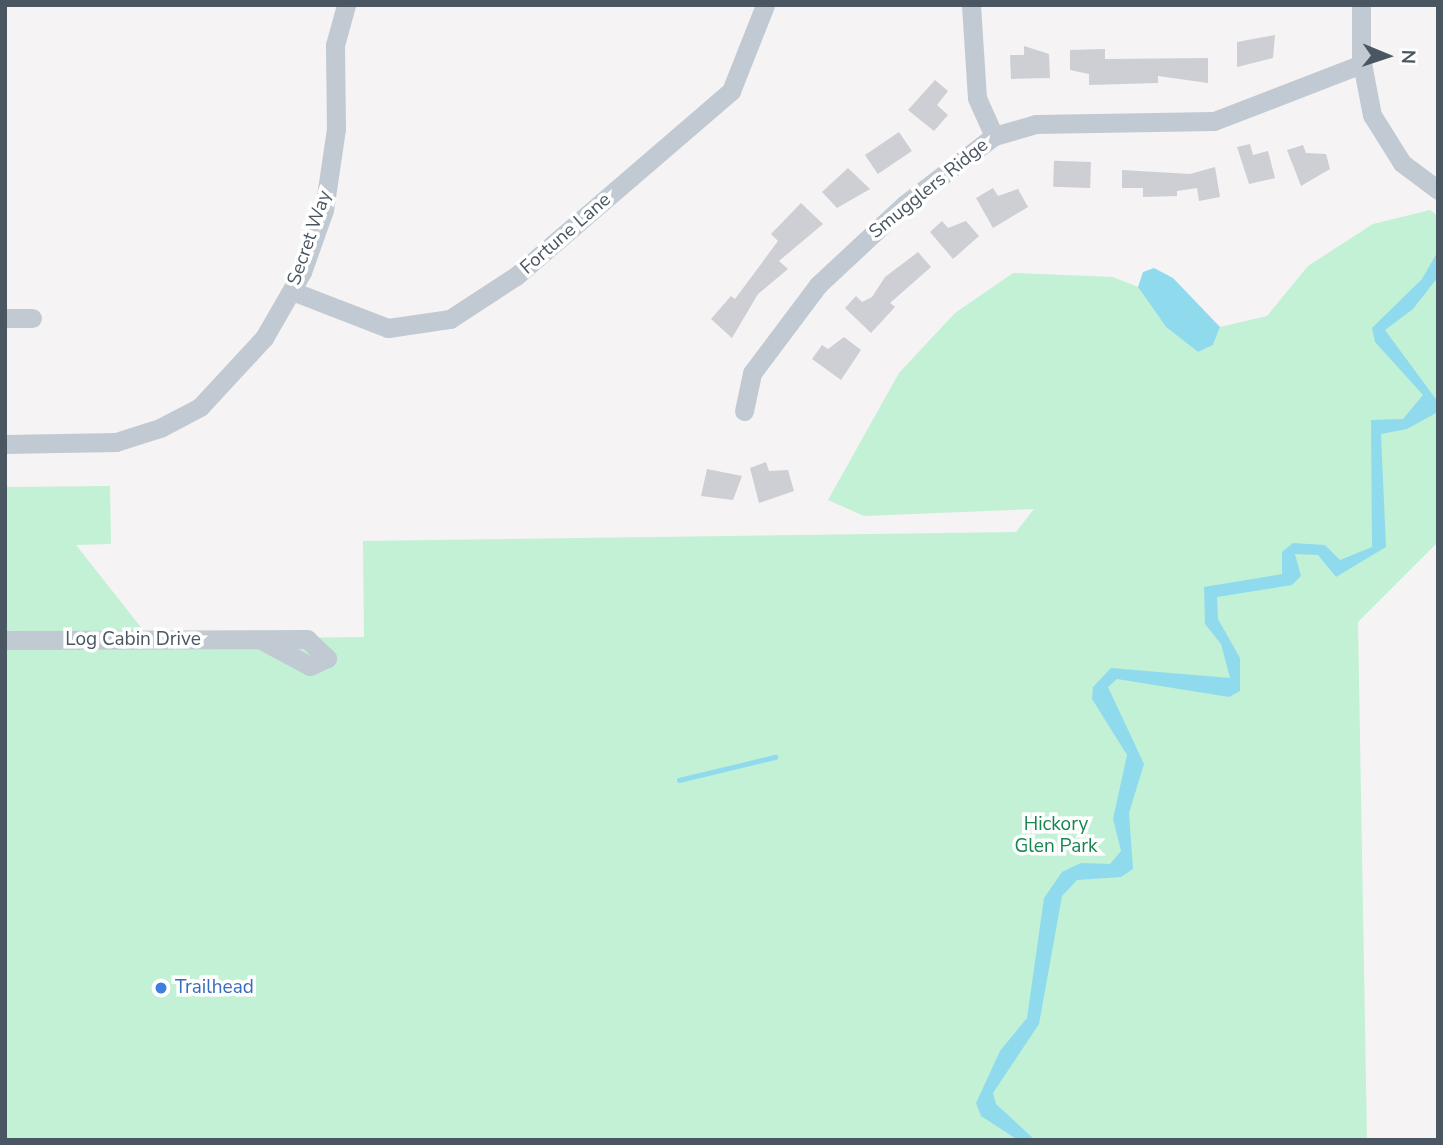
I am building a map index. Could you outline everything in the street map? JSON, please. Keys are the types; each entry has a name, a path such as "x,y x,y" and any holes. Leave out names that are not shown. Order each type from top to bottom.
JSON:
{"street":[{"name":"Secret Way","path":"5,444 116,442 200,407 264,338 292,290 329,183 335,44 346,5"},
{"name":"Fortune Lane","path":"292,290 388,328 450,319 516,276 731,91 765,5"},
{"path":"971,5 977,98 994,136"},
{"path":"1361,5 1362,64 1372,116 1402,163 1438,190"},
{"name":"Smugglers Ridge","path":"744,411 752,373 818,285 905,204 994,136 1036,124 1214,121 1362,64"},
{"path":"5,318 32,318"},
{"name":"Log Cabin Drive","path":"5,640 261,640"}],"green space":[{"name":"Hickory Glen Park","path":"1430,210 1438,216 1438,542 1358,622 1367,1140 5,1140 5,487 110,486 111,544 76,545 151,640 364,637 363,541 1016,532 1034,509 864,516 828,500 899,373 955,313 1013,273 1113,277 1138,287 1166,327 1198,352 1213,345 1220,327 1267,316 1308,266 1373,224"}],"water":[{"path":"1438,251 1438,277 1413,309 1385,330 1438,402 1436,413 1407,429 1381,434 1386,547 1336,577 1318,555 1295,554 1301,576 1292,585 1217,597 1218,619 1240,658 1240,691 1229,697 1117,679 1108,687 1144,764 1129,813 1133,869 1121,877 1077,880 1062,896 1039,1024 993,1093 996,1104 1035,1140 1018,1140 981,1116 976,1103 1000,1051 1027,1018 1044,898 1062,872 1081,863 1110,864 1121,851 1113,819 1127,755 1092,699 1093,687 1111,668 1230,678 1221,644 1205,624 1204,587 1282,574 1282,552 1293,543 1325,545 1340,560 1372,547 1371,420 1403,419 1423,395 1375,342 1372,328 1422,279"},
{"path":"1154,268 1173,278 1220,327 1213,345 1198,352 1166,327 1138,287 1143,272"}],"building":[{"path":"1275,35 1273,58 1237,67 1237,42"},
{"path":"1024,46 1049,54 1050,78 1011,79 1010,55 1024,55"},
{"path":"1105,49 1105,59 1208,58 1208,83 1158,76 1158,83 1089,85 1089,74 1070,70 1070,50"},
{"path":"935,80 948,91 937,105 948,115 934,131 908,110"},
{"path":"899,132 912,151 878,174 865,155"},
{"path":"1250,144 1253,155 1268,151 1275,178 1249,184 1237,147"},
{"path":"1303,145 1306,153 1326,154 1330,169 1301,186 1287,150"},
{"path":"1054,161 1091,162 1090,188 1053,187"},
{"path":"1215,167 1220,197 1199,201 1197,188 1177,191 1177,196 1143,197 1143,188 1122,188 1122,170 1190,174"},
{"path":"848,168 870,189 837,208 822,192"},
{"path":"993,188 998,196 1018,189 1028,207 993,228 976,198"},
{"path":"801,203 823,224 779,261 788,269 758,294 732,338 711,319 731,296 735,299 778,241 771,234"},
{"path":"942,221 948,228 966,221 979,236 953,259 930,232"},
{"path":"918,252 931,267 890,303 895,307 871,333 845,308 856,296 862,302 872,297 885,277"},
{"path":"844,337 861,350 841,380 812,359 822,345 828,349"},
{"path":"766,462 769,471 788,470 794,491 759,503 750,468"},
{"path":"707,469 742,476 733,500 701,496"}],"waterway":[{"path":"679,780 775,757"}],"place":[{"name":"Trailhead","path":"161,988"}]}
